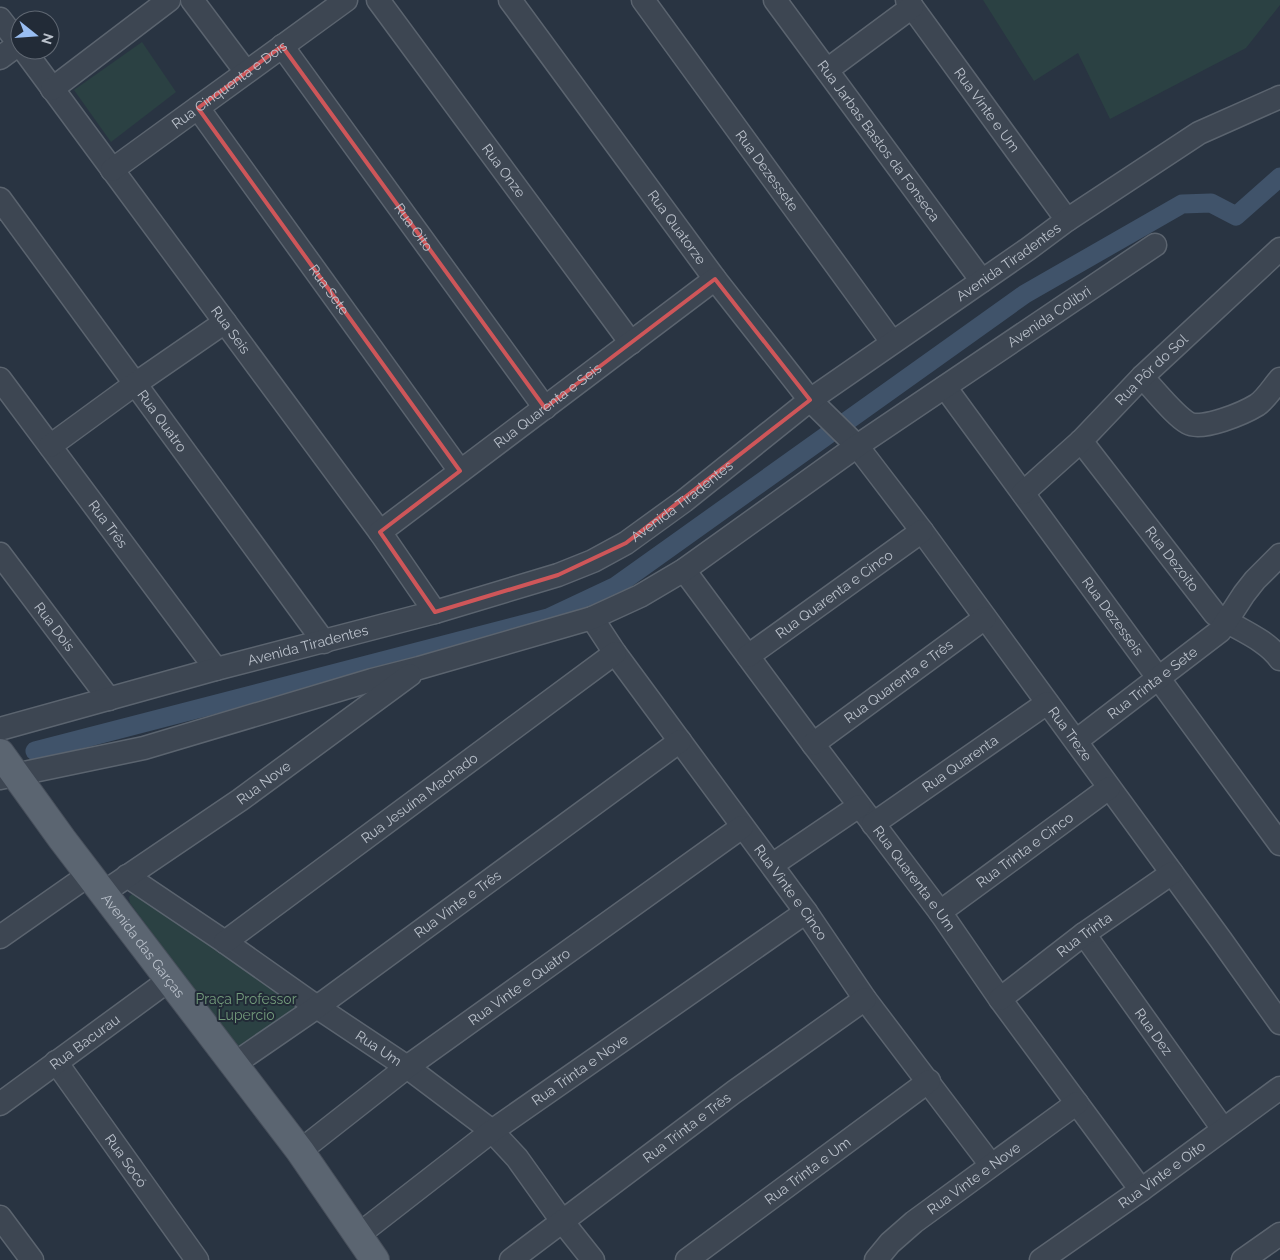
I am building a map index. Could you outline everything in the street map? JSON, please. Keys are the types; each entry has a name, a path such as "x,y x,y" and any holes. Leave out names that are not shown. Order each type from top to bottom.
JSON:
{"main road":[{"name":"Avenida das Garças","path":"5,768 97,883 300,1151 375,1260"}],"street":[{"path":"52,89 169,0"},
{"path":"192,0 246,72"},
{"name":"Rua Cinquenta e Dois","path":"112,170 346,0"},
{"name":"Rua Onze","path":"378,0 631,343"},
{"name":"Rua Dezessete","path":"643,0 892,342"},
{"name":"Rua Jarbas Bastos da Fonseca","path":"775,0 982,281"},
{"name":"Rua Quatorze","path":"516,2 715,279 816,405 852,442"},
{"path":"827,70 909,3"},
{"name":"Rua Vinte e Um","path":"909,3 1067,220"},
{"path":"0,19 10,32"},
{"name":"Rua Oito","path":"282,46 545,408"},
{"name":"Rua Seis","path":"31,60 380,532 435,612"},
{"name":"Avenida Tiradentes","path":"0,729 216,669 435,612 558,575 593,561 626,544 816,405 892,342 1067,220 1199,133 1280,97"},
{"name":"Rua Sete","path":"198,108 460,471"},
{"name":"Rua Quatro","path":"0,199 324,642"},
{"name":"Avenida Colibri","path":"945,387 1155,245"},
{"name":"Rua Pôr do Sol","path":"1023,493 1081,441 1142,377 1280,249"},
{"name":"Rua Quarenta e Seis","path":"380,532 715,279"},
{"path":"50,446 225,322"},
{"path":"1142,377 1180,417 1190,424 1197,426 1223,419 1258,404 1277,388"},
{"name":"Rua Três","path":"0,379 216,669"},
{"path":"5,768 144,748 372,680 592,618 640,596 684,570 852,442 945,387"},
{"name":"Rua Dezesseis","path":"945,387 1280,844"},
{"name":"Rua Dezoito","path":"1081,441 1215,614 1227,623 1257,638 1280,659"},
{"name":"Rua Treze","path":"852,442 922,531 1280,1023"},
{"name":"Rua Quarenta e Cinco","path":"748,656 922,531"},
{"name":"Rua Dois","path":"0,554 109,699"},
{"name":"Rua Trinta e Sete","path":"1076,741 1220,631 1227,623 1244,594 1280,555"},
{"name":"Rua Quarenta e Um","path":"684,570 940,912 1000,999 1141,1190"},
{"name":"Rua Vinte e Cinco","path":"592,618 615,653 806,912 865,999 991,1165"},
{"name":"Rua Quarenta e Três","path":"813,744 985,618"},
{"name":"Rua Jesuína Machado","path":"225,942 615,653"},
{"name":"Rua Nove","path":"0,937 97,883 127,876 240,800 419,668"},
{"name":"Rua Quarenta","path":"873,824 1047,703"},
{"name":"Rua Vinte e Três","path":"234,1064 317,1008 680,742"},
{"name":"Rua Trinta e Cinco","path":"940,912 1109,788"},
{"path":"772,865 859,806"},
{"name":"Rua Vinte e Quatro","path":"300,1151 406,1067 742,827"},
{"name":"Rua Trinta","path":"1000,999 1084,934 1172,874"},
{"name":"Rua Um","path":"127,876 225,942 317,1008 406,1067 492,1131 517,1158 562,1221 594,1260"},
{"name":"Rua Trinta e Nove","path":"357,1236 492,1131 806,912"},
{"name":"Rua Dez","path":"1084,934 1223,1129"},
{"name":"Rua Bacurau","path":"0,1104 169,980"},
{"name":"Rua Trinta e Três","path":"511,1260 734,1092 865,999"},
{"name":"Rua Socó","path":"56,1062 197,1260"},
{"name":"Rua Trinta e Um","path":"687,1260 929,1081"},
{"name":"Rua Vinte e Oito","path":"1041,1260 1141,1190 1280,1088"},
{"name":"Rua Vinte e Nove","path":"876,1260 890,1243 914,1222 1077,1103"},
{"path":"0,1217 32,1260"},
{"path":"1243,1260 1280,1234"}],"highlighted area":[{"path":"282,46 545,408 715,279 810,400 626,543 558,575 435,612 380,532 460,471 198,108"}],"green space":[{"path":"983,0 1280,0 1280,5 1246,48 1110,119 1078,53 1034,81"},
{"path":"142,42 176,92 111,142 74,90"},
{"name":"Praça Professor Lupercio","path":"134,892 303,1006 241,1048 234,1045 130,903 129,897"}],"waterway":[{"path":"35,751 548,618 616,586 1025,294 1182,204 1211,203 1236,216 1280,177"}]}
